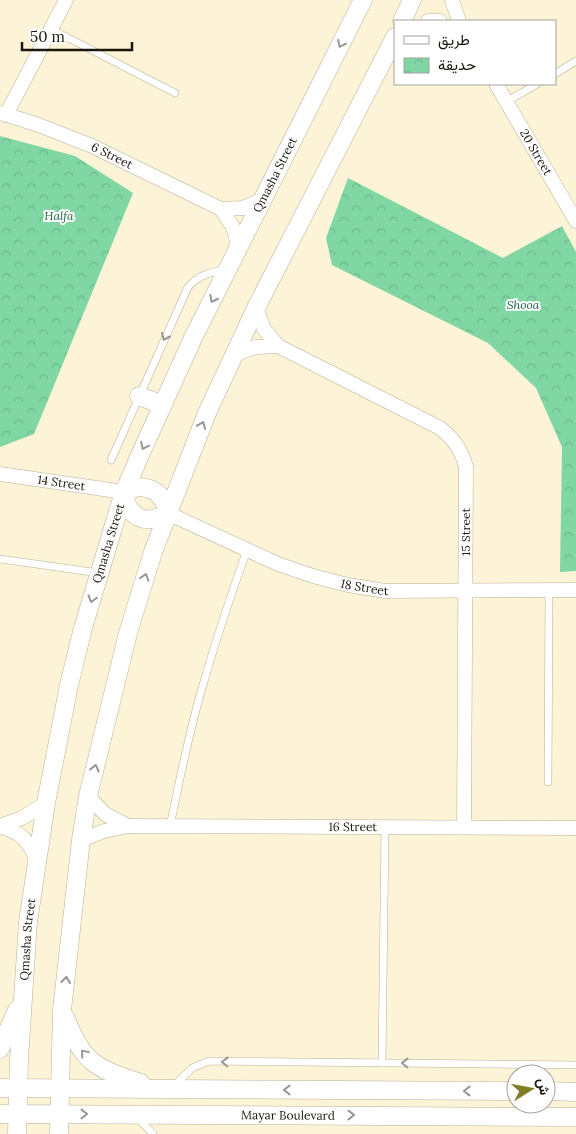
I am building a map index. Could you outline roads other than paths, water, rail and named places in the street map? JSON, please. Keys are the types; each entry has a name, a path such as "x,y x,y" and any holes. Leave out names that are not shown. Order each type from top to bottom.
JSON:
{"street":[{"path":"3,114 66,0"},
{"path":"402,20 412,0"},
{"path":"452,0 460,20"},
{"name":"Qmasha Street","path":"17,1134 8,1114 18,1088 28,922 46,803 69,685 99,573 124,492 162,405 193,338 264,199 357,3"},
{"path":"59,1134 62,1010 81,840 88,796 128,633 167,513 207,413 256,308 394,39"},
{"name":"20 Street","path":"497,85 574,214"},
{"name":"6 Street","path":"3,114 92,146 221,209"},
{"path":"221,209 243,208 264,199"},
{"path":"221,209 233,227 239,248"},
{"name":"15 Street","path":"256,308 264,330 278,346 440,428 452,438 462,451 466,467 464,827"},
{"path":"235,354 256,347 278,346"},
{"path":"139,396 162,405"},
{"name":"14 Street","path":"0,474 124,492"},
{"path":"138,487 152,489 163,499 167,513 156,519 142,519 130,511 124,492 138,487"},
{"name":"18 Street","path":"167,513 278,564 348,585 385,591 576,590"},
{"name":"16 Street","path":"88,796 106,814 128,826"},
{"path":"0,827 22,818 46,803"},
{"name":"16 Street","path":"81,840 104,831 128,826 576,828"},
{"path":"0,827 10,829 23,836 32,848 37,862"},
{"path":"0,1049 24,993"},
{"path":"62,1010 81,1051 91,1061 110,1072 165,1089"},
{"name":"Mayar Boulevard","path":"0,1088 506,1091"},
{"path":"556,1091 576,1092"},
{"name":"Mayar Boulevard","path":"8,1114 576,1117"}],"lane":[{"path":"51,29 175,93"},
{"path":"556,73 576,61"},
{"path":"506,102 535,85"},
{"path":"111,460 188,287 195,279 204,274 228,269"},
{"path":"170,826 202,686 247,550"},
{"path":"0,559 99,573"},
{"path":"548,782 549,590"},
{"path":"382,1063 385,827"},
{"path":"165,1089 192,1068 209,1061 576,1065"},
{"path":"134,1114 153,1134"}],"park label":[{"name":"Halfa","path":"59,216"},
{"name":"Shooa","path":"523,305"}]}
